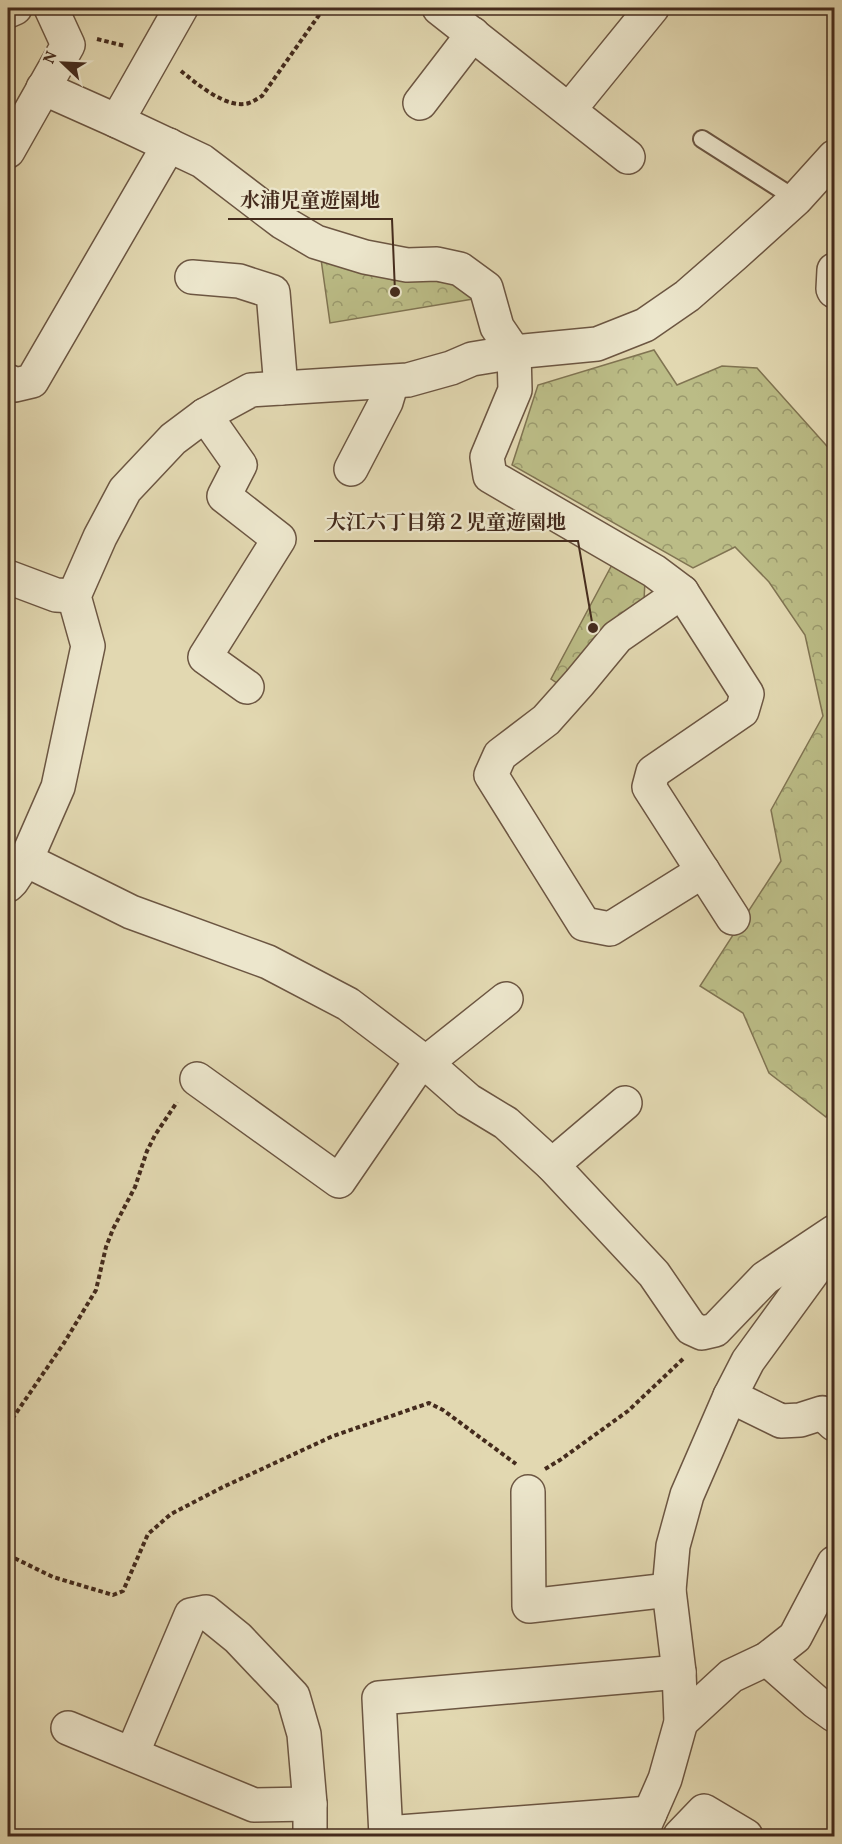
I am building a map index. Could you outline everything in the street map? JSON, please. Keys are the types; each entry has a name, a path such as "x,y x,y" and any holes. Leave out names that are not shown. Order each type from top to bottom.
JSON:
{"street":[{"path":"8,11 15,8"},
{"path":"8,151 68,45 51,8"},
{"path":"117,121 181,8"},
{"path":"439,8 628,157"},
{"path":"569,111 652,8"},
{"path":"420,104 473,34"},
{"path":"44,88 202,161 282,222 316,242 365,257 406,265 436,264 460,269 486,288 497,327 514,352 515,390 487,457 490,476 654,571 682,592 747,694 742,711 653,772 649,787 733,918"},
{"path":"8,381 15,385 32,381 169,145"},
{"path":"834,157 796,199 687,296 645,325 597,344 514,352 472,359 451,368 408,380 251,390 205,416 172,439 125,490 100,537 74,596 88,646 58,787 17,872 268,962 348,1004 426,1063 468,1100 506,1123 552,1165 654,1274 691,1328 702,1333 715,1330 765,1278 834,1232"},
{"path":"834,270 834,291"},
{"path":"192,277 240,281 273,292 280,388"},
{"path":"351,469 386,402 392,382"},
{"path":"205,416 240,465 224,496 279,539 206,657 247,687"},
{"path":"8,577 56,595 74,596"},
{"path":"682,592 616,638 546,720 500,755 491,775 584,924 610,929 703,871"},
{"path":"197,1079 339,1181 413,1073 506,999"},
{"path":"552,1165 625,1103"},
{"path":"679,1672 380,1698 386,1834 645,1825 665,1779 681,1722 679,1672 669,1590 673,1546 687,1495 730,1396 748,1361 834,1243"},
{"path":"730,1396 781,1421 800,1420 830,1412"},
{"path":"530,1478 529,1606 669,1590"},
{"path":"681,1722 731,1676 767,1659 795,1637 834,1563"},
{"path":"132,1754 191,1615 206,1612 238,1638 293,1696 304,1734 310,1804 310,1836"},
{"path":"767,1659 834,1715"},
{"path":"69,1728 254,1805 310,1804"},
{"path":"680,1836 704,1811 746,1836"}],"lane":[{"path":"702,139 796,199"}],"path":[{"path":"68,45 80,35 113,42 153,56 178,69 207,91 235,103 248,104 262,96 324,8"},
{"path":"8,1425 64,1343 96,1290 106,1246 135,1187 151,1143 175,1105 197,1079"},
{"path":"8,1555 53,1577 112,1595 123,1591 148,1534 171,1514 333,1436 429,1404 443,1410 530,1478 560,1460 628,1411 693,1349 702,1333"}],"green space":[{"path":"321,259 393,280 428,280 455,284 473,299 330,323"},
{"path":"654,350 677,385 722,366 757,368 834,454 834,1099 826,1117 769,1073 743,1013 700,986 781,861 771,810 823,716 805,635 769,582 735,547 693,568 512,465 538,385"},
{"path":"614,561 645,580 644,601 560,685 551,679"}],"place":[{"name":"水浦児童遊園地","path":"395,292"},
{"name":"大江六丁目第２児童遊園地","path":"593,628"}]}
